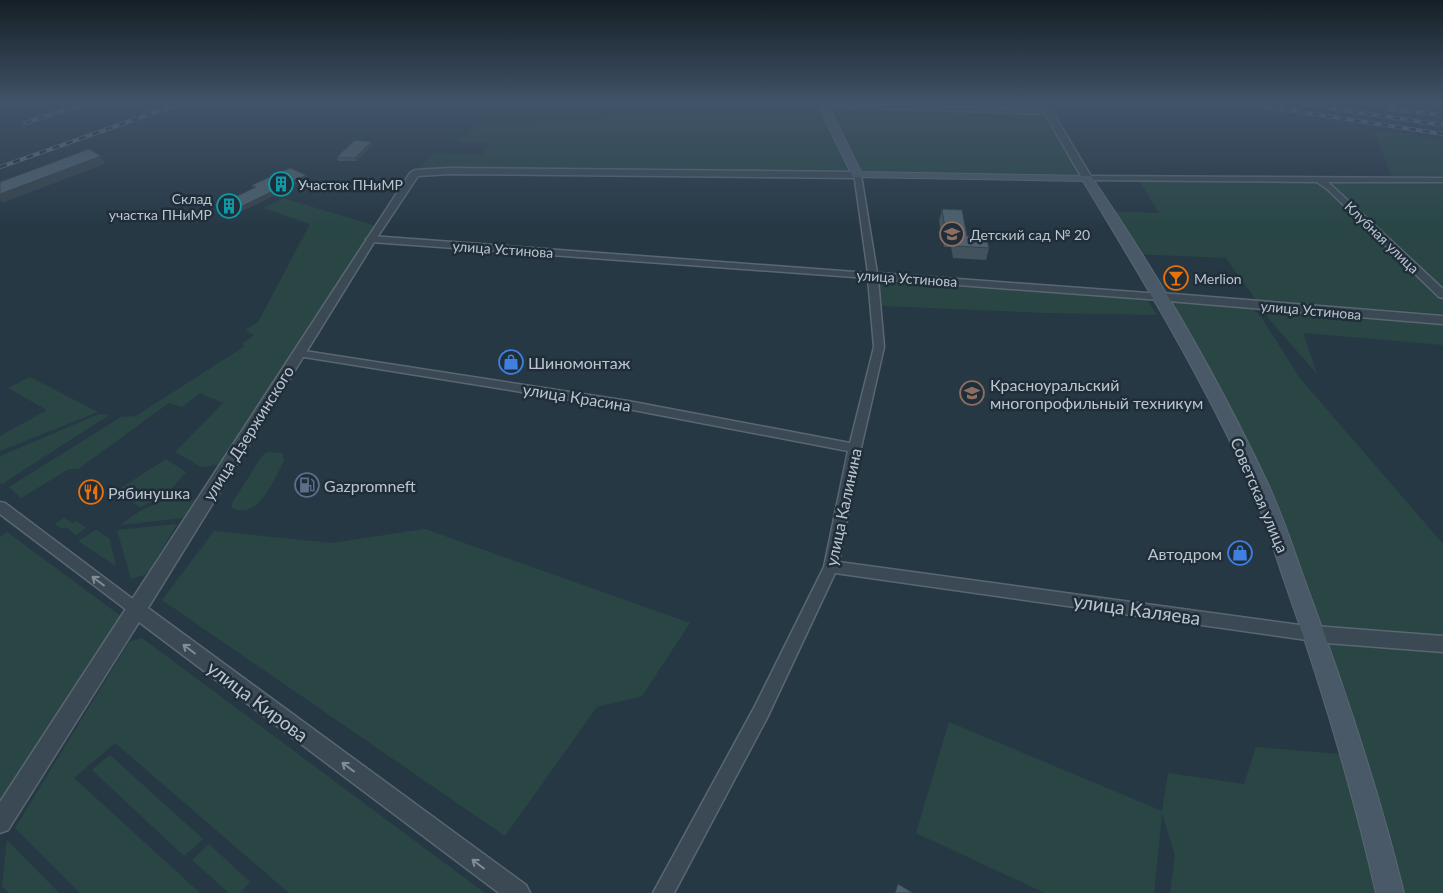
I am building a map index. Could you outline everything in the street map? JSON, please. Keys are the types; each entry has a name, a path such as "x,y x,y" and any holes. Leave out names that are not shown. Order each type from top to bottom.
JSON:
{"main road":[{"path":"842,145 857,175 1087,178"},
{"name":"Советская улица","path":"1087,178 1161,297 1221,406 1260,486 1314,634 1375,830 1390,893"}],"street":[{"name":"Советская улица","path":"1068,145 1087,178"},
{"name":"улица Дзержинского","path":"0,822 137,610 371,239 418,172 857,175"},
{"name":"улица Калинина","path":"663,893 761,712 831,567 855,448 880,347 873,276 857,175"},
{"path":"1087,178 1443,180"},
{"name":"Клубная улица","path":"1320,180 1330,187 1443,295"},
{"name":"улица Устинова","path":"371,239 1161,297 1443,320"},
{"name":"улица Красина","path":"298,353 628,405 855,448"},
{"name":"улица Кирова","path":"0,507 518,893"},
{"name":"улица Каляева","path":"831,567 1314,634 1443,644"}],"green space":[{"path":"488,145 1068,145 1087,178 418,172 432,153 481,155"},
{"path":"1379,145 1443,145 1443,314 1256,300 1226,258 1133,254 1111,211 1159,213 1138,179 1393,179"},
{"path":"283,198 376,226 218,465 201,467 175,452 223,403 200,393 182,407 169,403 78,469 69,469 21,498 9,487 121,417 136,416 245,346 242,344 254,335 245,330 258,322 310,224 263,208"},
{"path":"879,279 1146,298 1157,315 1046,313 881,306"},
{"path":"1161,297 1251,308 1260,315 1299,377 1443,544 1443,893 1170,893 1175,856 1162,813 1154,893 1045,893 916,833 949,722 1162,811 1168,773 1244,784 1256,747 1352,755 1260,486"},
{"path":"1265,310 1443,323 1443,345 1303,333 1317,374 1268,318"},
{"path":"30,377 98,412 0,451 0,436 47,410 8,388"},
{"path":"99,414 109,415 2,484 0,483 0,456"},
{"path":"267,452 282,453 284,461 270,487 258,503 250,508 242,510 232,508 232,503 262,456"},
{"path":"166,459 186,472 166,495 140,507 116,491"},
{"path":"164,500 195,500 183,518 120,525 140,511"},
{"path":"64,518 72,523 76,521 86,528 76,535 66,527 62,529 55,524"},
{"path":"177,524 150,569 144,575 131,579 117,530"},
{"path":"425,529 690,623 642,696 597,707 505,836 162,600 214,531 331,543"},
{"path":"96,530 109,538 116,566 78,541"},
{"path":"7,532 122,617 0,800 0,537"},
{"path":"142,638 485,893 289,893 115,743 74,778 200,893 80,893 15,828 129,642"},
{"path":"110,755 203,839 184,856 92,770"},
{"path":"7,840 59,893 9,893 2,886"},
{"path":"209,844 250,882 240,893 229,893 192,860"}],"building":[{"path":"350,145 368,145 355,158 337,157"},
{"path":"89,149 101,156 0,194 0,182"},
{"path":"290,168 306,175 232,211 216,206 256,187 252,185"},
{"path":"942,209 962,210 967,236 986,237 989,248 956,246 954,235 946,235"},
{"path":"898,884 913,893 895,893"}],"railway":[{"path":"0,167 63,145"}],"place":[{"name":"Участок ПНиМР","path":"281,184"},
{"name":"Склад участка ПНиМР","path":"229,206"},
{"name":"Детский сад № 20","path":"952,234"},
{"name":"Merlion","path":"1176,278"},
{"name":"Шиномонтаж","path":"511,362"},
{"name":"Красноуральский многопрофильный техникум","path":"972,393"},
{"name":"Gazpromneft","path":"307,485"},
{"name":"Рябинушка","path":"91,492"},
{"name":"Автодром","path":"1240,553"}]}
